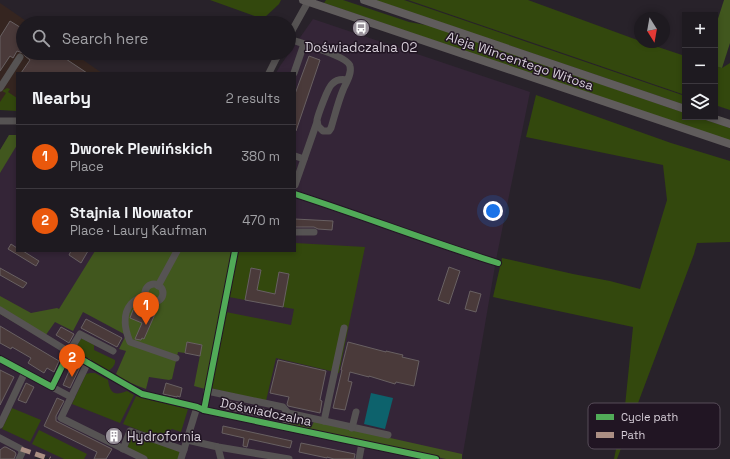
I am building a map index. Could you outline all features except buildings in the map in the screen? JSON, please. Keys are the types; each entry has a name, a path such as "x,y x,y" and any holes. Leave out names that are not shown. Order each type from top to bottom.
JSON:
{"main road":[{"name":"Aleja Wincentego Witosa","path":"364,0 682,108"},
{"name":"Aleja Wincentego Witosa","path":"307,1 730,144"},
{"path":"718,120 730,124"}],"street":[{"path":"296,22 307,1"},
{"path":"296,41 339,57 349,64 350,67 331,128 329,131 323,131 318,126 317,122"},
{"path":"294,72 304,44"},
{"path":"0,88 18,60"},
{"path":"270,72 276,60"},
{"path":"296,182 328,89 331,84 342,79 347,80"},
{"path":"0,121 16,121"},
{"path":"296,156 304,159"},
{"path":"296,194 498,263"},
{"path":"296,232 314,232"},
{"path":"158,286 176,252"},
{"name":"Doświadczalna","path":"235,252 207,391 200,409 436,459"},
{"path":"145,295 151,302 155,302 158,301 163,294 161,288 154,285 148,287 145,295 131,304 127,312 126,323 126,331 130,342 176,358"},
{"path":"0,310 142,394 200,409 181,459"},
{"path":"324,421 344,328"},
{"path":"52,387 69,352 80,334 113,351"},
{"path":"0,359 71,397"},
{"path":"88,362 61,418 144,459"},
{"path":"0,424 25,372"},
{"path":"207,391 283,407 288,413 388,435"},
{"path":"352,428 356,412"},
{"path":"285,427 288,413"},
{"path":"123,449 130,431 184,450"},
{"path":"0,438 21,449 22,452 19,459"},
{"path":"187,440 218,447 289,459"},
{"path":"359,459 362,443"},
{"path":"218,447 221,459"}],"shaded area":[{"path":"0,3 19,16 16,16 16,60 83,60 101,72 16,72 16,106 0,107"},
{"path":"313,19 530,92 496,260 462,459 52,459 38,453 34,459 0,459 0,150 9,135 16,135 16,252 296,252 296,72 277,72 284,60 296,60 296,43"}],"green space":[{"path":"210,0 281,0 279,4 266,16 255,16"},
{"path":"326,0 343,0 409,22 431,26 682,112 682,120 706,120 730,128 730,141 324,3"},
{"path":"375,0 404,0 422,6 682,95 682,104"},
{"path":"408,0 528,0 634,39 634,48 661,48 682,55 682,94"},
{"path":"724,0 730,0 730,43 722,68 718,67 718,19"},
{"path":"730,63 730,110 718,106 718,67 722,68"},
{"path":"7,88 10,89 8,92 16,97 16,111 0,110 0,102 6,93 2,91"},
{"path":"536,95 671,143 730,161 730,242 697,243 638,403 625,403 633,327 493,297 502,258 610,281 640,289 667,200 663,165 526,137"},
{"path":"9,135 16,135 16,147 0,173 0,150"},
{"path":"296,243 365,247 339,373 276,358 266,401 210,388 226,312 291,325 294,309 283,307 279,273 275,294 257,290 261,270 251,268 245,300 229,297 238,252 296,252"},
{"path":"94,252 232,252 205,389 194,386 202,345 187,343 185,353 178,352 172,379 169,380 149,377 146,389 126,381 116,374 126,351 119,349 126,335 83,312 73,331 55,322 43,339 0,314 0,296 31,313 57,308 59,309"},
{"path":"81,339 94,345 94,350 115,360 112,368 108,371 77,352 75,348"},
{"path":"95,373 108,380 110,388 114,393 127,391 134,395 120,423 72,404 86,374"},
{"path":"136,396 188,409 181,432 172,429 169,431 165,440 123,424"},
{"path":"12,408 41,420 30,442 2,429"},
{"path":"292,417 292,422 312,426 314,421 462,454 462,459 446,459 288,426 290,418"},
{"path":"39,430 87,454 84,459 64,459 32,444"},
{"path":"133,435 179,451 180,454 178,459 149,459 128,450 127,448"},
{"path":"616,449 621,449 617,459 614,459"}],"water":[{"path":"371,393 393,398 385,429 364,424"}],"marked path":[{"path":"21,449 50,459"}],"cycle path":[{"path":"296,194 498,263"},
{"path":"235,252 204,410 436,459"},
{"path":"0,359 52,387 69,352 142,394 204,410"}],"place":[{"name":"Doświadczalna 02","path":"361,28"},
{"name":"Dworek Plewińskich","path":"146,325"},
{"name":"Stajnia I Nowator","path":"72,377"},
{"name":"Hydrofornia","path":"114,436"}]}
